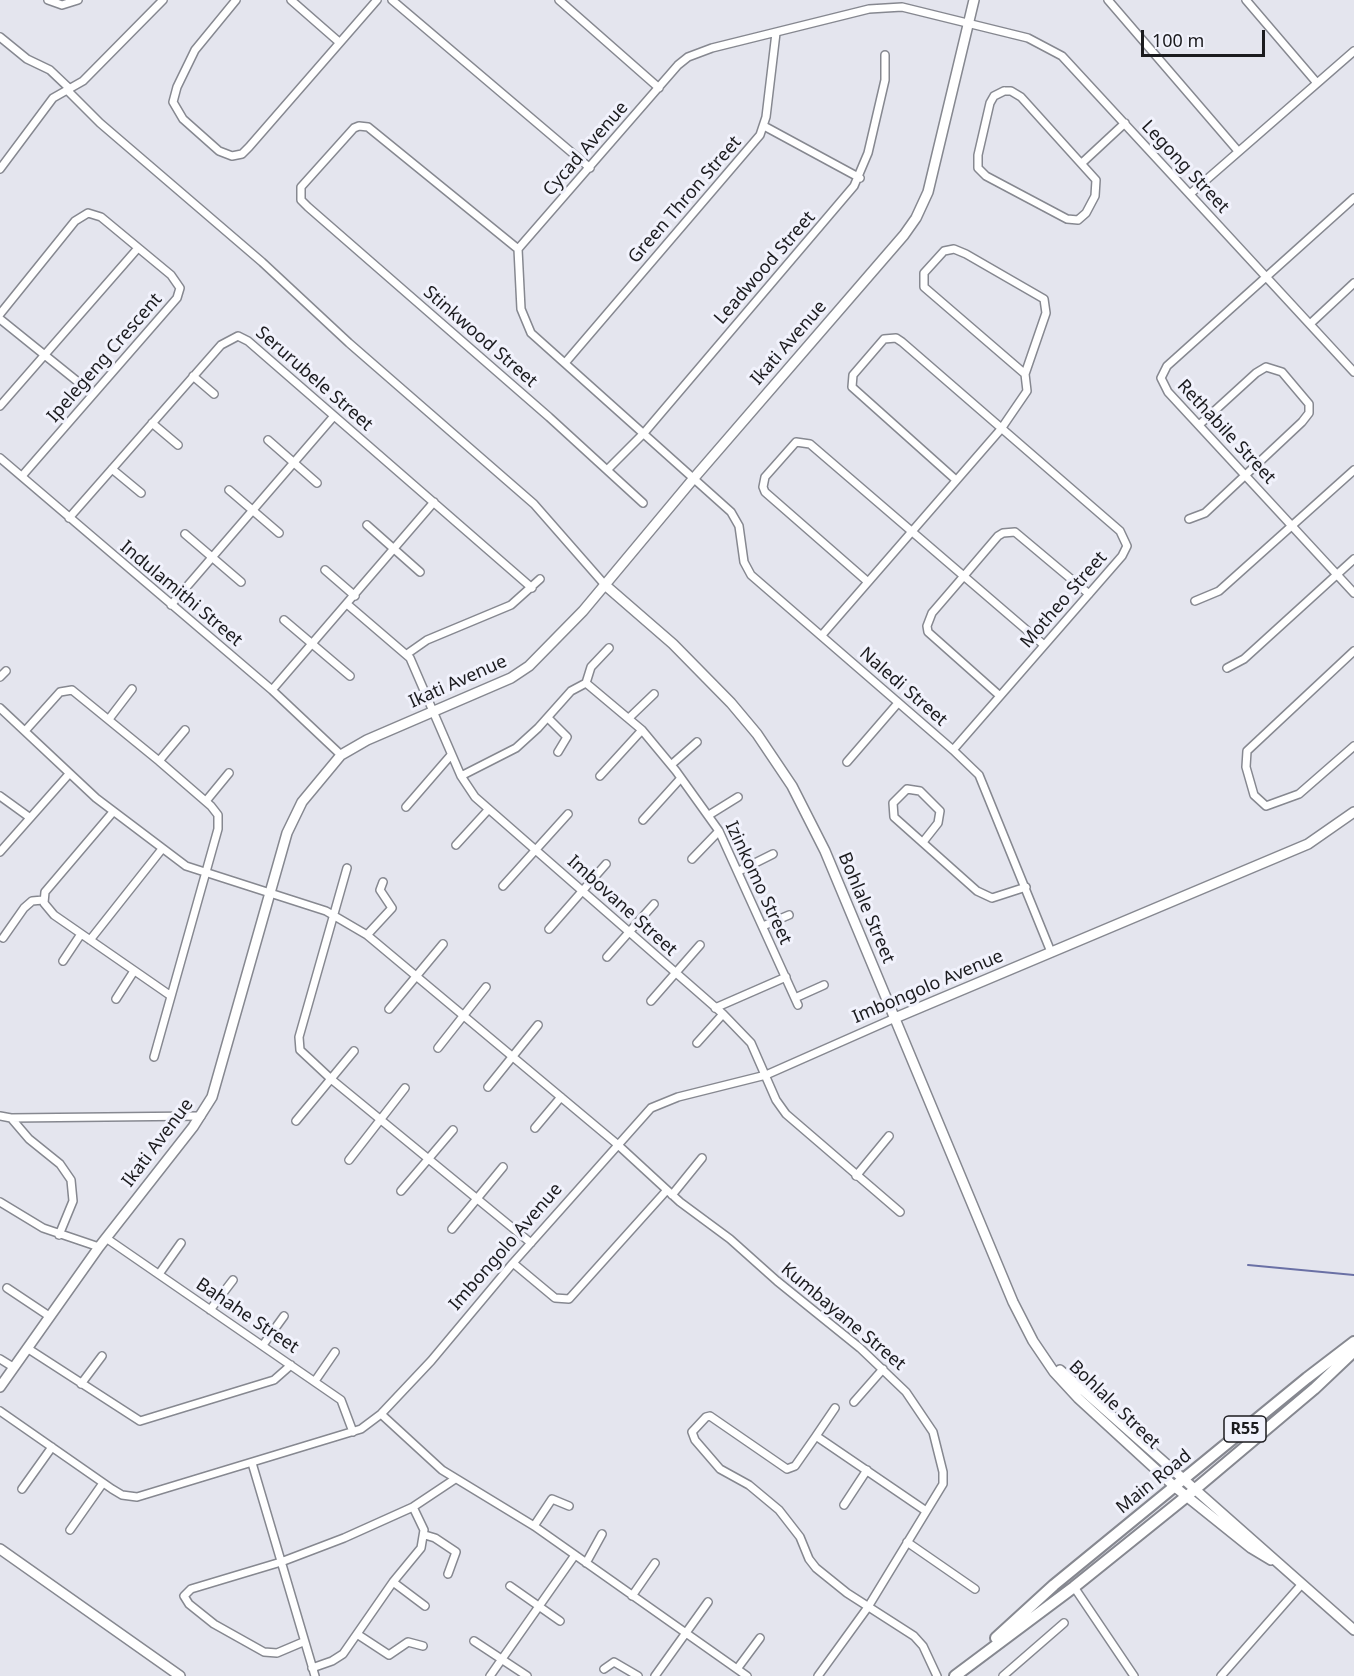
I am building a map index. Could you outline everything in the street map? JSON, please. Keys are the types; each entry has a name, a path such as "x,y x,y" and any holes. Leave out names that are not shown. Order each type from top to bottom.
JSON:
{"main road":[{"name":"Main Road","path":"981,1654 1054,1585 1354,1342"},
{"name":"Main Road","path":"954,1676 1074,1587 1190,1493 1314,1389 1354,1351"}],"street":[{"path":"48,0 62,5 78,0"},
{"path":"0,169 53,98 78,85 163,0"},
{"path":"236,0 195,50 177,87 173,102 183,119 219,151 232,156 242,154 249,147 376,0"},
{"path":"291,0 339,42"},
{"path":"392,0 590,168"},
{"path":"560,0 659,88"},
{"name":"Ikati Avenue","path":"0,1387 99,1247 201,1116 217,1083 293,818 315,785 341,755 367,740 520,673 584,611 916,218 931,182 974,0"},
{"path":"1108,0 1238,151"},
{"path":"1246,0 1317,83"},
{"name":"Cycad Avenue","path":"518,249 678,65 695,54 869,9 903,4 968,23"},
{"name":"Legong Street","path":"968,23 1028,38 1055,50 1079,73 1354,372"},
{"name":"Green Thron Street","path":"565,363 754,144 764,126 776,33"},
{"path":"0,37 27,58 50,70 106,129 262,262 349,343 534,504 605,585"},
{"path":"1190,194 1354,51"},
{"name":"Leadwood Street","path":"608,469 644,433 848,195 860,178 883,88 885,56"},
{"path":"1004,91 1017,94 1083,162 1096,180 1097,190 1083,217 1073,221 986,176 976,163 992,99 1004,91"},
{"path":"1083,162 1125,123"},
{"name":"Stinkwood Street","path":"518,249 373,129 359,126 306,180 299,194 308,207 608,469 643,503"},
{"path":"764,126 860,178"},
{"name":"Rethabile Street","path":"1354,198 1266,275 1167,366 1162,374 1165,388 1354,593"},
{"name":"Ipelegeng Crescent","path":"0,314 75,220 83,214 93,213 101,217 176,280 180,292 22,476"},
{"path":"0,406 138,248"},
{"path":"518,249 521,309 526,326 694,478"},
{"path":"822,635 1001,429 1025,397 1028,386 1025,374 1046,314 1044,299 960,251 944,251 924,273 924,287 1025,374"},
{"path":"1310,324 1354,283"},
{"path":"0,319 93,394"},
{"name":"Serurubele Street","path":"69,518 226,340 238,336 532,588"},
{"name":"Motheo Street","path":"953,750 1126,551 1124,536 902,342 890,337 878,344 853,375 852,387 956,480"},
{"path":"1189,519 1205,513 1309,413 1306,399 1282,372 1272,367 1261,369 1199,425"},
{"path":"193,376 214,394"},
{"path":"171,605 334,416"},
{"path":"152,423 178,445"},
{"path":"268,440 317,483"},
{"path":"868,582 765,492 765,477 791,446 801,441 810,444 1044,645"},
{"name":"Indulamithi Street","path":"0,458 272,690 341,755"},
{"path":"112,469 141,494"},
{"path":"1195,601 1219,591 1354,470"},
{"name":"Naledi Street","path":"694,478 736,519 744,562 751,575 953,750 983,783 1051,952"},
{"path":"229,490 279,533"},
{"path":"272,690 434,502"},
{"path":"367,525 420,572"},
{"path":"1000,696 928,632 927,626 932,613 963,577 998,537 1003,533 1015,531 1089,594"},
{"path":"185,534 241,582"},
{"path":"1227,668 1244,659 1354,559"},
{"path":"325,570 355,596"},
{"path":"406,654 427,640 511,605 540,579"},
{"name":"Bohlale Street","path":"605,585 703,672 744,718 776,762 802,805 825,851 1013,1302 1033,1341 1072,1393 1179,1483 1251,1548 1272,1560 1354,1630"},
{"name":"Imbovane Street","path":"348,604 406,654 468,789 488,810 536,849 723,1014 751,1043 776,1100 786,1114 900,1212"},
{"path":"284,620 350,676"},
{"path":"461,776 516,748 548,718 571,691 585,683 591,667 609,648"},
{"path":"1354,651 1249,748 1245,757 1245,767 1254,795 1266,806 1299,794 1354,746"},
{"path":"0,677 6,671"},
{"name":"Izinkomo Street","path":"585,683 642,730 709,815 739,871 797,1002 824,985"},
{"path":"24,731 56,696 68,689 76,692 215,810 219,822 154,1057"},
{"path":"109,719 132,689"},
{"path":"629,718 654,693"},
{"path":"847,762 898,703"},
{"name":"Kumbayane Street","path":"0,708 69,774 113,812 186,866 204,874 271,892 335,915 367,935 883,1369 918,1408 936,1440 944,1479 940,1491 868,1607 818,1676"},
{"path":"548,718 567,737 558,752"},
{"path":"159,761 185,730"},
{"path":"600,776 642,730"},
{"path":"671,765 697,742"},
{"path":"406,807 452,755"},
{"path":"206,801 230,773"},
{"path":"0,852 69,774"},
{"path":"643,820 681,778"},
{"path":"922,842 938,823 940,811 920,791 907,789 892,803 892,812 897,821 984,896 999,897 1026,887"},
{"path":"0,796 29,817"},
{"path":"709,815 738,797"},
{"path":"456,845 488,810"},
{"path":"43,900 50,884 113,812"},
{"path":"1051,952 1308,844 1354,812"},
{"path":"504,886 568,814"},
{"path":"692,859 719,831"},
{"path":"90,940 162,849"},
{"path":"739,871 773,854"},
{"path":"549,929 606,864"},
{"path":"347,867 298,1044 304,1056 531,1243"},
{"path":"367,935 392,908 380,890 383,882"},
{"path":"43,900 54,915 171,996"},
{"path":"3,938 24,908 32,902 43,900"},
{"path":"607,957 654,904"},
{"path":"763,926 789,915"},
{"path":"63,961 81,934"},
{"path":"389,1010 443,944"},
{"path":"651,1001 700,945"},
{"name":"Imbongolo Avenue","path":"0,1411 103,1484 122,1495 137,1497 353,1432 381,1414 618,1144 645,1114 659,1103 766,1075 1051,952"},
{"path":"116,999 134,971"},
{"path":"715,1008 786,977"},
{"path":"438,1048 486,987"},
{"path":"698,1043 723,1014"},
{"path":"488,1087 538,1025"},
{"path":"296,1121 354,1051"},
{"path":"349,1160 405,1088"},
{"path":"535,1128 561,1097"},
{"path":"0,1116 11,1118 201,1116"},
{"path":"11,1118 29,1139 60,1164 74,1185 73,1201 59,1235"},
{"path":"401,1191 453,1130"},
{"path":"856,1176 889,1136"},
{"path":"513,1263 555,1298 569,1299 702,1158"},
{"path":"452,1229 503,1167"},
{"path":"0,1202 24,1218 59,1235 99,1247"},
{"name":"Bahahe Street","path":"106,1238 341,1400 353,1432"},
{"path":"159,1274 182,1243"},
{"path":"210,1310 233,1280"},
{"path":"7,1288 49,1316"},
{"path":"262,1345 284,1316"},
{"path":"27,1348 132,1418 144,1421 274,1380 291,1365"},
{"path":"315,1381 335,1352"},
{"path":"81,1384 102,1356"},
{"path":"0,1359 13,1367"},
{"path":"854,1402 883,1369"},
{"path":"835,1408 795,1466 787,1469 710,1416 693,1430 692,1434 720,1469 749,1485 779,1510 800,1537 809,1559 816,1568 868,1607 914,1636 922,1646 937,1676"},
{"path":"381,1414 431,1462 534,1526 747,1676"},
{"path":"816,1436 927,1511"},
{"path":"22,1489 52,1447"},
{"path":"252,1463 303,1642 315,1676"},
{"path":"844,1505 867,1470"},
{"path":"303,1642 277,1653 264,1652 214,1624 184,1598 190,1589 281,1562 344,1538 413,1507 455,1479"},
{"path":"70,1530 103,1484"},
{"path":"534,1526 552,1499 569,1506"},
{"path":"312,1668 338,1658 393,1582 421,1548 425,1534 413,1507"},
{"path":"425,1534 456,1552 448,1574"},
{"path":"586,1563 602,1534"},
{"path":"907,1542 975,1589"},
{"path":"0,1549 180,1676"},
{"path":"490,1676 575,1555"},
{"path":"632,1596 655,1563"},
{"path":"393,1582 425,1606"},
{"path":"510,1586 560,1621"},
{"path":"1221,1676 1301,1586"},
{"path":"1074,1587 1134,1676"},
{"path":"655,1676 708,1602"},
{"path":"1003,1676 1064,1623"},
{"path":"357,1634 389,1655 408,1642 423,1646"},
{"path":"737,1669 760,1638"},
{"path":"474,1641 527,1676"},
{"path":"604,1669 614,1662 638,1676"}],"waterway":[{"path":"1248,1265 1354,1275"}]}
